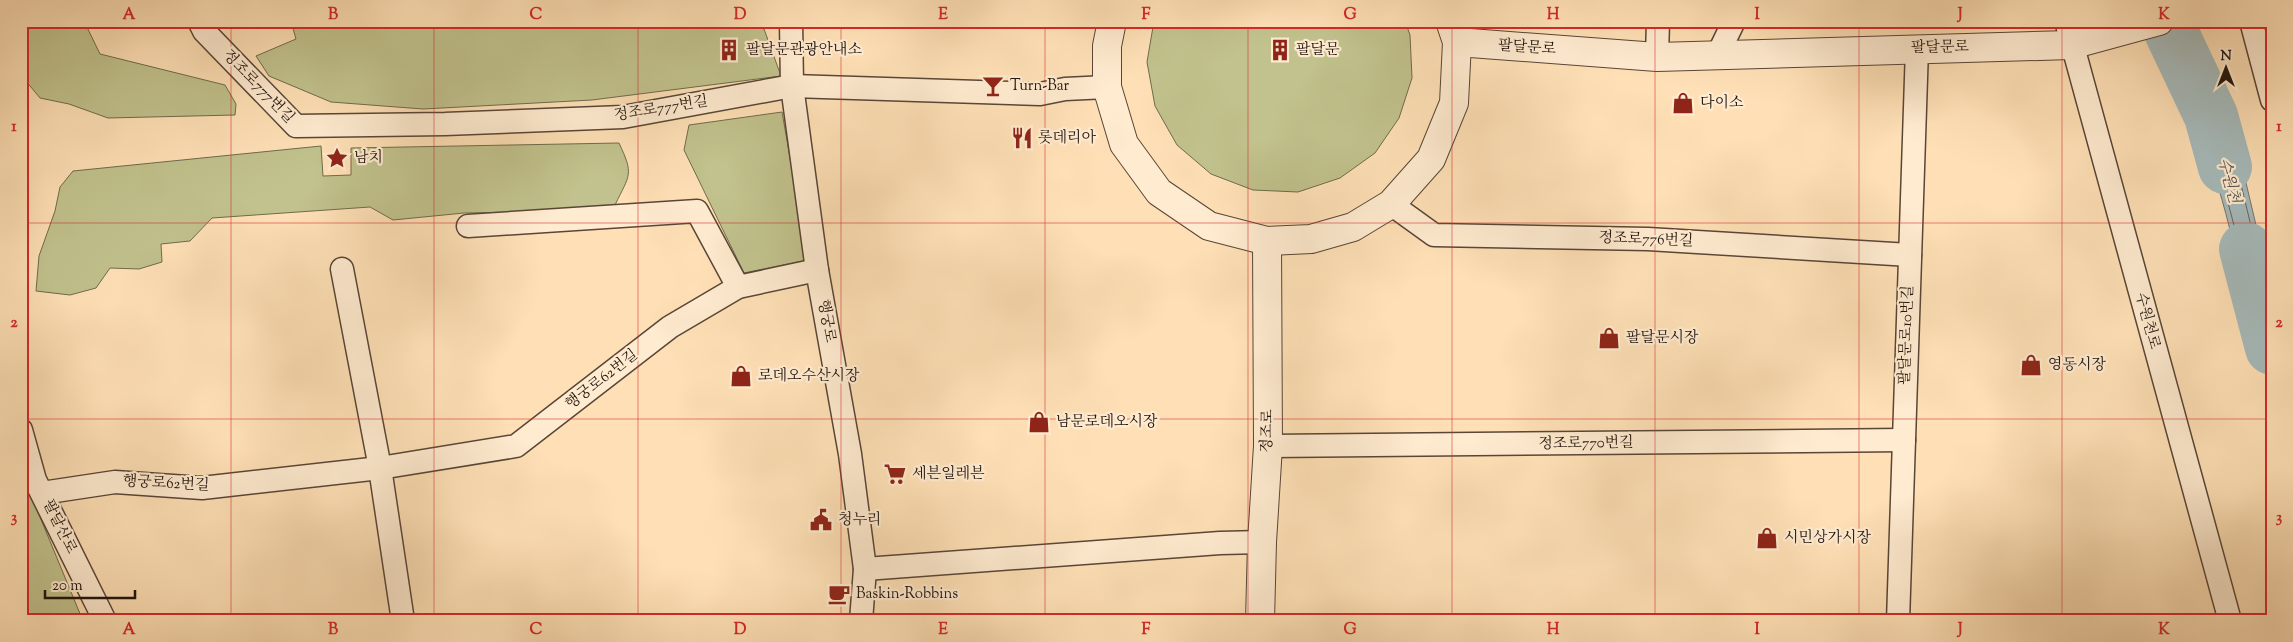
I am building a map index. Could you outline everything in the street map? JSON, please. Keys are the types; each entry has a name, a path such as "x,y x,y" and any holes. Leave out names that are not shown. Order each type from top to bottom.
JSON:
{"street":[{"name":"정조로777번길","path":"199,21 204,30 228,57 296,126 445,124 623,117 792,86 1040,94 1065,89 1107,87"},
{"name":"행궁로","path":"791,21 792,86 817,270 850,454 865,569 862,621"},
{"path":"1112,21 1107,46 1107,87 1124,144 1159,192 1209,226 1267,241 1311,239 1353,227 1391,204 1431,159 1454,103 1454,32"},
{"path":"1658,21 1658,57"},
{"path":"1718,54 1734,21"},
{"name":"팔달문로","path":"1454,32 1658,57 1917,48 2078,35 2159,21"},
{"path":"2251,21 2272,100"},
{"name":"수원천로","path":"2078,35 2230,621"},
{"name":"팔달문로10번길","path":"1898,621 1917,48"},
{"name":"정조로776번길","path":"1391,204 1434,234 1648,240 1910,255"},
{"path":"468,226 697,211 738,287"},
{"name":"정조로","path":"1260,621 1262,542 1268,446 1267,241"},
{"path":"342,269 380,468 402,621"},
{"name":"행궁로62번길","path":"42,493 115,482 202,488 380,468 516,446 670,327 738,287 817,270"},
{"name":"팔달산로","path":"21,430 35,480 105,621"},
{"name":"정조로770번길","path":"1268,446 1904,440"},
{"path":"865,569 1220,543 1262,542"}],"green space":[{"path":"21,21 84,21 100,54 225,85 236,104 235,115 108,118 69,104 40,98 21,75"},
{"path":"291,21 468,21 468,26 530,21 732,21 764,29 781,76 592,100 423,109 331,102 269,76 256,56 296,39"},
{"path":"1154,21 1405,21 1410,35 1412,78 1399,118 1375,153 1340,178 1298,192 1253,190 1211,174 1177,145 1155,106 1147,62"},
{"path":"782,112 808,260 744,273 684,150 689,125"},
{"path":"619,143 627,162 628,174 615,205 578,211 464,213 393,220 370,207 212,218 190,241 161,244 162,262 139,269 110,268 96,288 70,295 36,291 39,256 55,211 60,187 73,171 321,146 323,176 351,175 351,148"},
{"path":"21,471 83,621 21,621"}],"water":[{"path":"2224,89 2217,100 2243,170 2272,293 2272,318 2249,327 2226,213 2198,131 2186,105"}],"waterway":[{"name":"수원천","path":"2166,21 2211,116 2225,167"},
{"name":"수원천","path":"2246,249 2272,348"}],"place":[{"name":"팔달문관광안내소","path":"729,50"},
{"name":"팔달문","path":"1280,50"},
{"name":"Turn-Bar","path":"993,86"},
{"name":"다이소","path":"1683,103"},
{"name":"롯데리아","path":"1022,138"},
{"name":"남치","path":"337,158"},
{"name":"팔달문시장","path":"1609,338"},
{"name":"영동시장","path":"2031,365"},
{"name":"로데오수산시장","path":"741,376"},
{"name":"남문로데오시장","path":"1039,422"},
{"name":"세븐일레븐","path":"895,474"},
{"name":"청누리","path":"821,520"},
{"name":"시민상가시장","path":"1767,538"},
{"name":"Baskin-Robbins","path":"839,594"}]}
